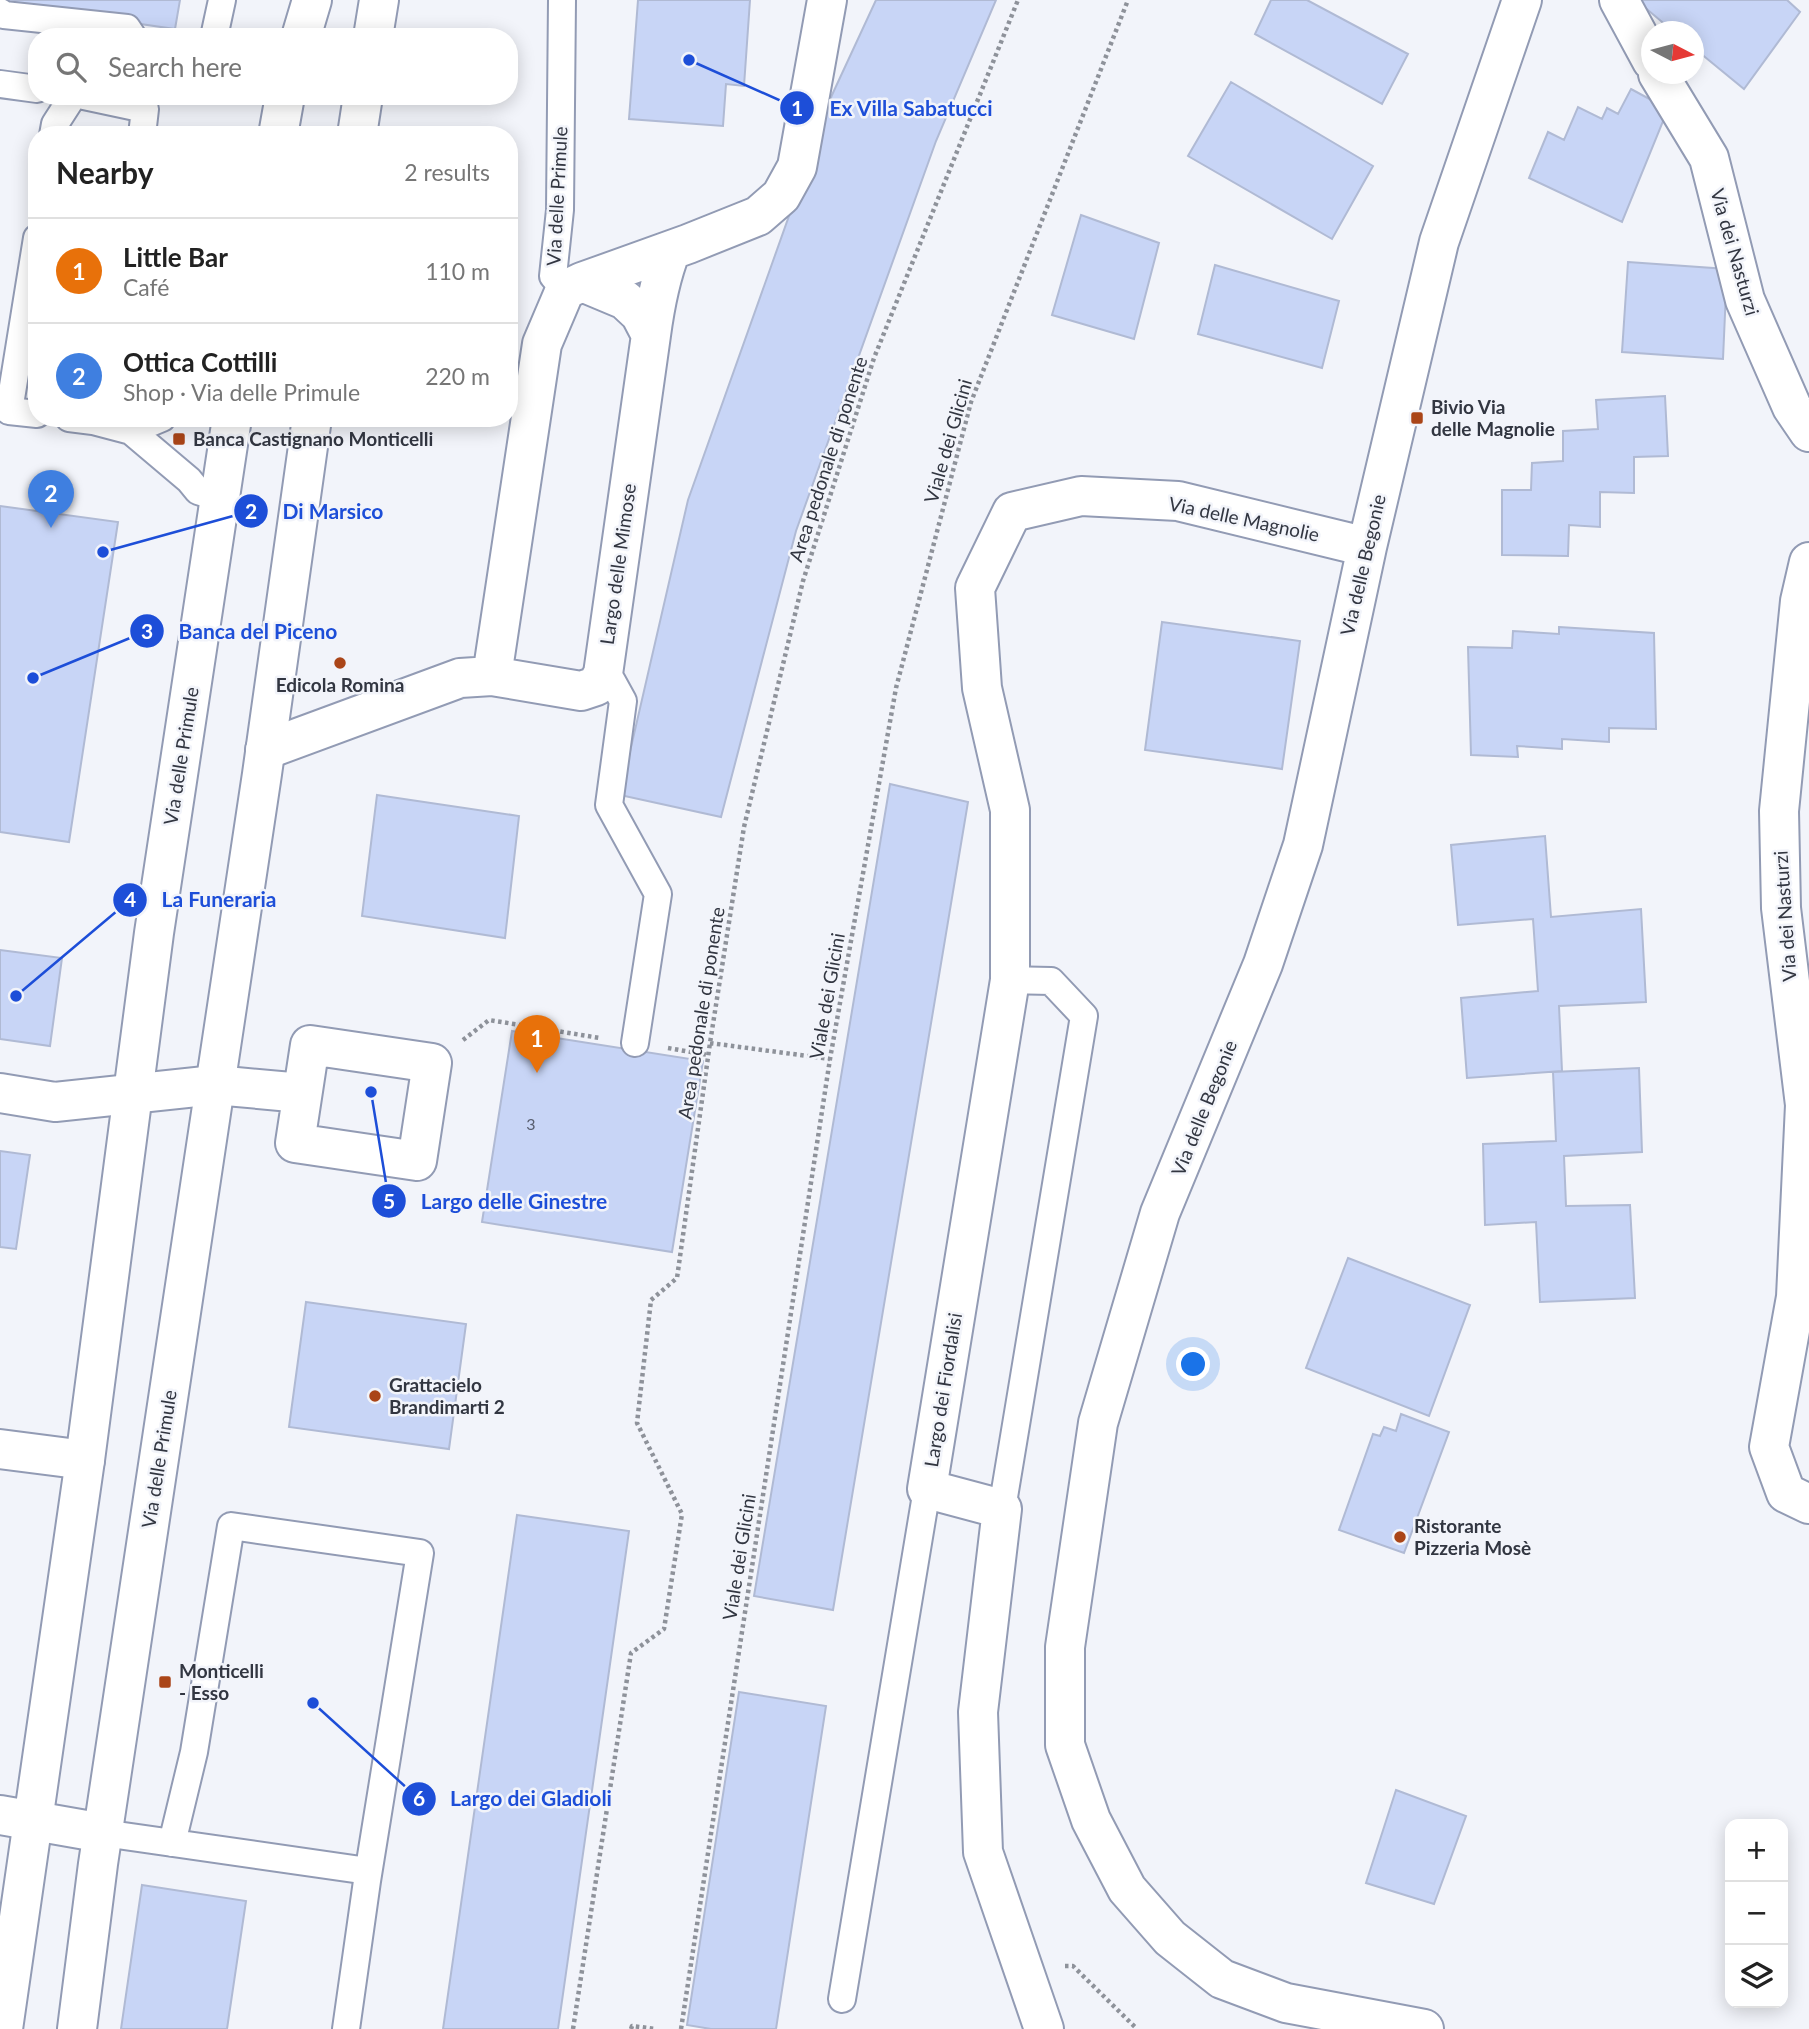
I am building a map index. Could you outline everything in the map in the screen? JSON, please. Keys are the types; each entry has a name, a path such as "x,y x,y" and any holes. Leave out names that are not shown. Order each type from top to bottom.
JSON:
{"street":[{"path":"304,28 312,0"},
{"path":"374,28 379,0"},
{"path":"573,286 758,216 781,196 797,167 827,0"},
{"name":"Via delle Begonie","path":"1424,2029 1286,2003 1222,1979 1170,1938 1127,1889 1091,1820 1065,1745 1065,1647 1098,1423 1160,1213 1263,964 1303,845 1367,547 1439,242 1522,0"},
{"path":"1619,0 1641,42"},
{"name":"Via dei Nasturzi","path":"1664,84 1709,158 1745,300 1792,407 1809,432"},
{"path":"280,126 283,105"},
{"path":"358,126 362,105"},
{"name":"Largo delle Mimose","path":"603,674 655,302 671,250"},
{"path":"573,286 625,300 640,313 651,335"},
{"name":"Via delle Primule","path":"521,399 542,344 573,286"},
{"path":"492,676 521,399"},
{"name":"Via delle Primule","path":"3,2029 17,1817 85,1460 154,933 231,427"},
{"name":"Via delle Primule","path":"77,2029 103,1833 311,427"},
{"name":"Via delle Magnolie","path":"1010,810 982,688 975,588 1012,512 1081,496 1178,501 1367,547"},
{"name":"Via dei Nasturzi","path":"1809,562 1800,601 1779,811 1781,908 1805,1105 1796,1297 1769,1447 1786,1493 1809,1504"},
{"path":"265,750 460,678 492,676 581,691 596,686 603,674"},
{"name":"Largo dei Fiordalisi","path":"1002,1508 927,1489 1010,980 1010,810"},
{"path":"0,1093 55,1101 215,1085 302,1093"},
{"path":"0,1450 85,1460"},
{"path":"1002,1508 978,1712 983,1852 1044,2029"},
{"path":"17,1817 103,1833"}],"lane":[{"path":"216,28 222,0"},
{"name":"Via delle Primule","path":"562,0 560,210 553,276 573,286"},
{"path":"0,12 4,15 127,28"},
{"path":"0,84 28,88"},
{"path":"55,126 67,105"},
{"path":"128,105 148,109"},
{"path":"28,275 9,353 9,411 28,413"},
{"path":"131,427 198,491 220,498"},
{"path":"603,674 612,681 623,701 609,805 658,894 635,1043"},
{"path":"1002,1508 1084,1016 1051,981 1010,980"},
{"path":"842,1998 927,1489"},
{"path":"172,1843 194,1752 231,1526 420,1553 368,1871 346,2029"},
{"path":"103,1833 368,1871"}],"path":[{"name":"Area pedonale di ponente","path":"573,2029 631,1653 664,1629 682,1514 637,1423 651,1300 677,1278 744,827 803,581 874,358 1018,0"},
{"name":"Viale dei Glicini","path":"681,2029 830,1059 896,688 971,402 1128,0"},
{"path":"710,1043 830,1059"},
{"path":"1022,1967 1073,1966 1138,2029"},
{"path":"631,2029 632,2026 656,2029"}],"building":[{"path":"3,0 180,0 175,28 3,4"},
{"path":"638,0 750,0 744,86 726,84 723,126 629,119"},
{"path":"876,0 996,0 936,141 796,531 721,817 620,795 688,500 832,95"},
{"path":"1271,0 1307,0 1408,54 1382,104 1255,34"},
{"path":"1636,0 1787,0 1800,12 1744,89 1704,56 1704,21 1661,21"},
{"path":"1231,82 1373,166 1332,239 1188,156"},
{"path":"1631,89 1668,109 1622,222 1529,178 1548,132 1564,140 1578,107 1602,119 1607,108 1618,114"},
{"path":"1081,215 1159,243 1134,339 1052,315"},
{"path":"1628,262 1727,269 1723,359 1622,352"},
{"path":"1215,265 1339,301 1322,368 1198,334"},
{"path":"1665,396 1668,456 1634,457 1634,493 1600,492 1600,527 1569,525 1568,556 1502,555 1502,490 1531,490 1532,463 1563,461 1563,431 1598,429 1596,400"},
{"path":"0,506 118,522 69,842 0,832"},
{"path":"1162,622 1300,641 1282,769 1145,750"},
{"path":"1559,627 1654,633 1656,729 1609,728 1609,742 1562,739 1562,749 1517,746 1518,757 1471,755 1468,647 1512,648 1513,631 1559,634"},
{"path":"890,784 968,802 833,1610 754,1596"},
{"path":"377,795 519,816 505,938 362,916"},
{"path":"1545,836 1551,917 1641,909 1646,1002 1559,1006 1562,1071 1467,1078 1461,998 1538,991 1533,919 1458,925 1451,845"},
{"path":"0,950 62,958 50,1046 0,1039"},
{"path":"512,1031 703,1061 672,1252 482,1222"},
{"path":"1639,1068 1642,1152 1564,1156 1566,1206 1630,1205 1635,1298 1540,1302 1536,1222 1485,1225 1483,1144 1556,1141 1553,1072"},
{"path":"0,1151 30,1155 16,1249 0,1247"},
{"path":"1348,1258 1470,1305 1429,1416 1306,1368"},
{"name":"Grattacielo Brandimarti 2","path":"306,1302 466,1324 449,1449 289,1427"},
{"path":"1401,1414 1449,1432 1404,1553 1339,1530 1373,1434 1380,1436 1384,1427 1396,1431"},
{"path":"517,1515 629,1531 558,2029 443,2029"},
{"path":"739,1692 826,1706 776,2029 711,2029 687,2025"},
{"path":"1396,1790 1466,1816 1434,1904 1366,1883"},
{"path":"142,1885 246,1901 227,2029 121,2029"}],"place":[{"name":"Ex Villa Sabatucci","path":"689,60"},
{"name":"Bivio Via delle Magnolie","path":"1417,418"},
{"name":"Banca Castignano Monticelli","path":"179,439"},
{"name":"Ottica Cottilli","path":"51,528"},
{"name":"Di Marsico","path":"103,552"},
{"name":"Edicola Romina","path":"340,663"},
{"name":"Banca del Piceno","path":"33,678"},
{"name":"La Funeraria","path":"16,996"},
{"name":"Little Bar","path":"537,1073"},
{"name":"Largo delle Ginestre","path":"371,1092"},
{"name":"Grattacielo Brandimarti 2","path":"375,1396"},
{"name":"Ristorante Pizzeria Mosè","path":"1400,1537"},
{"name":"Monticelli - Esso","path":"165,1682"},
{"name":"Largo dei Gladioli","path":"313,1703"}]}
